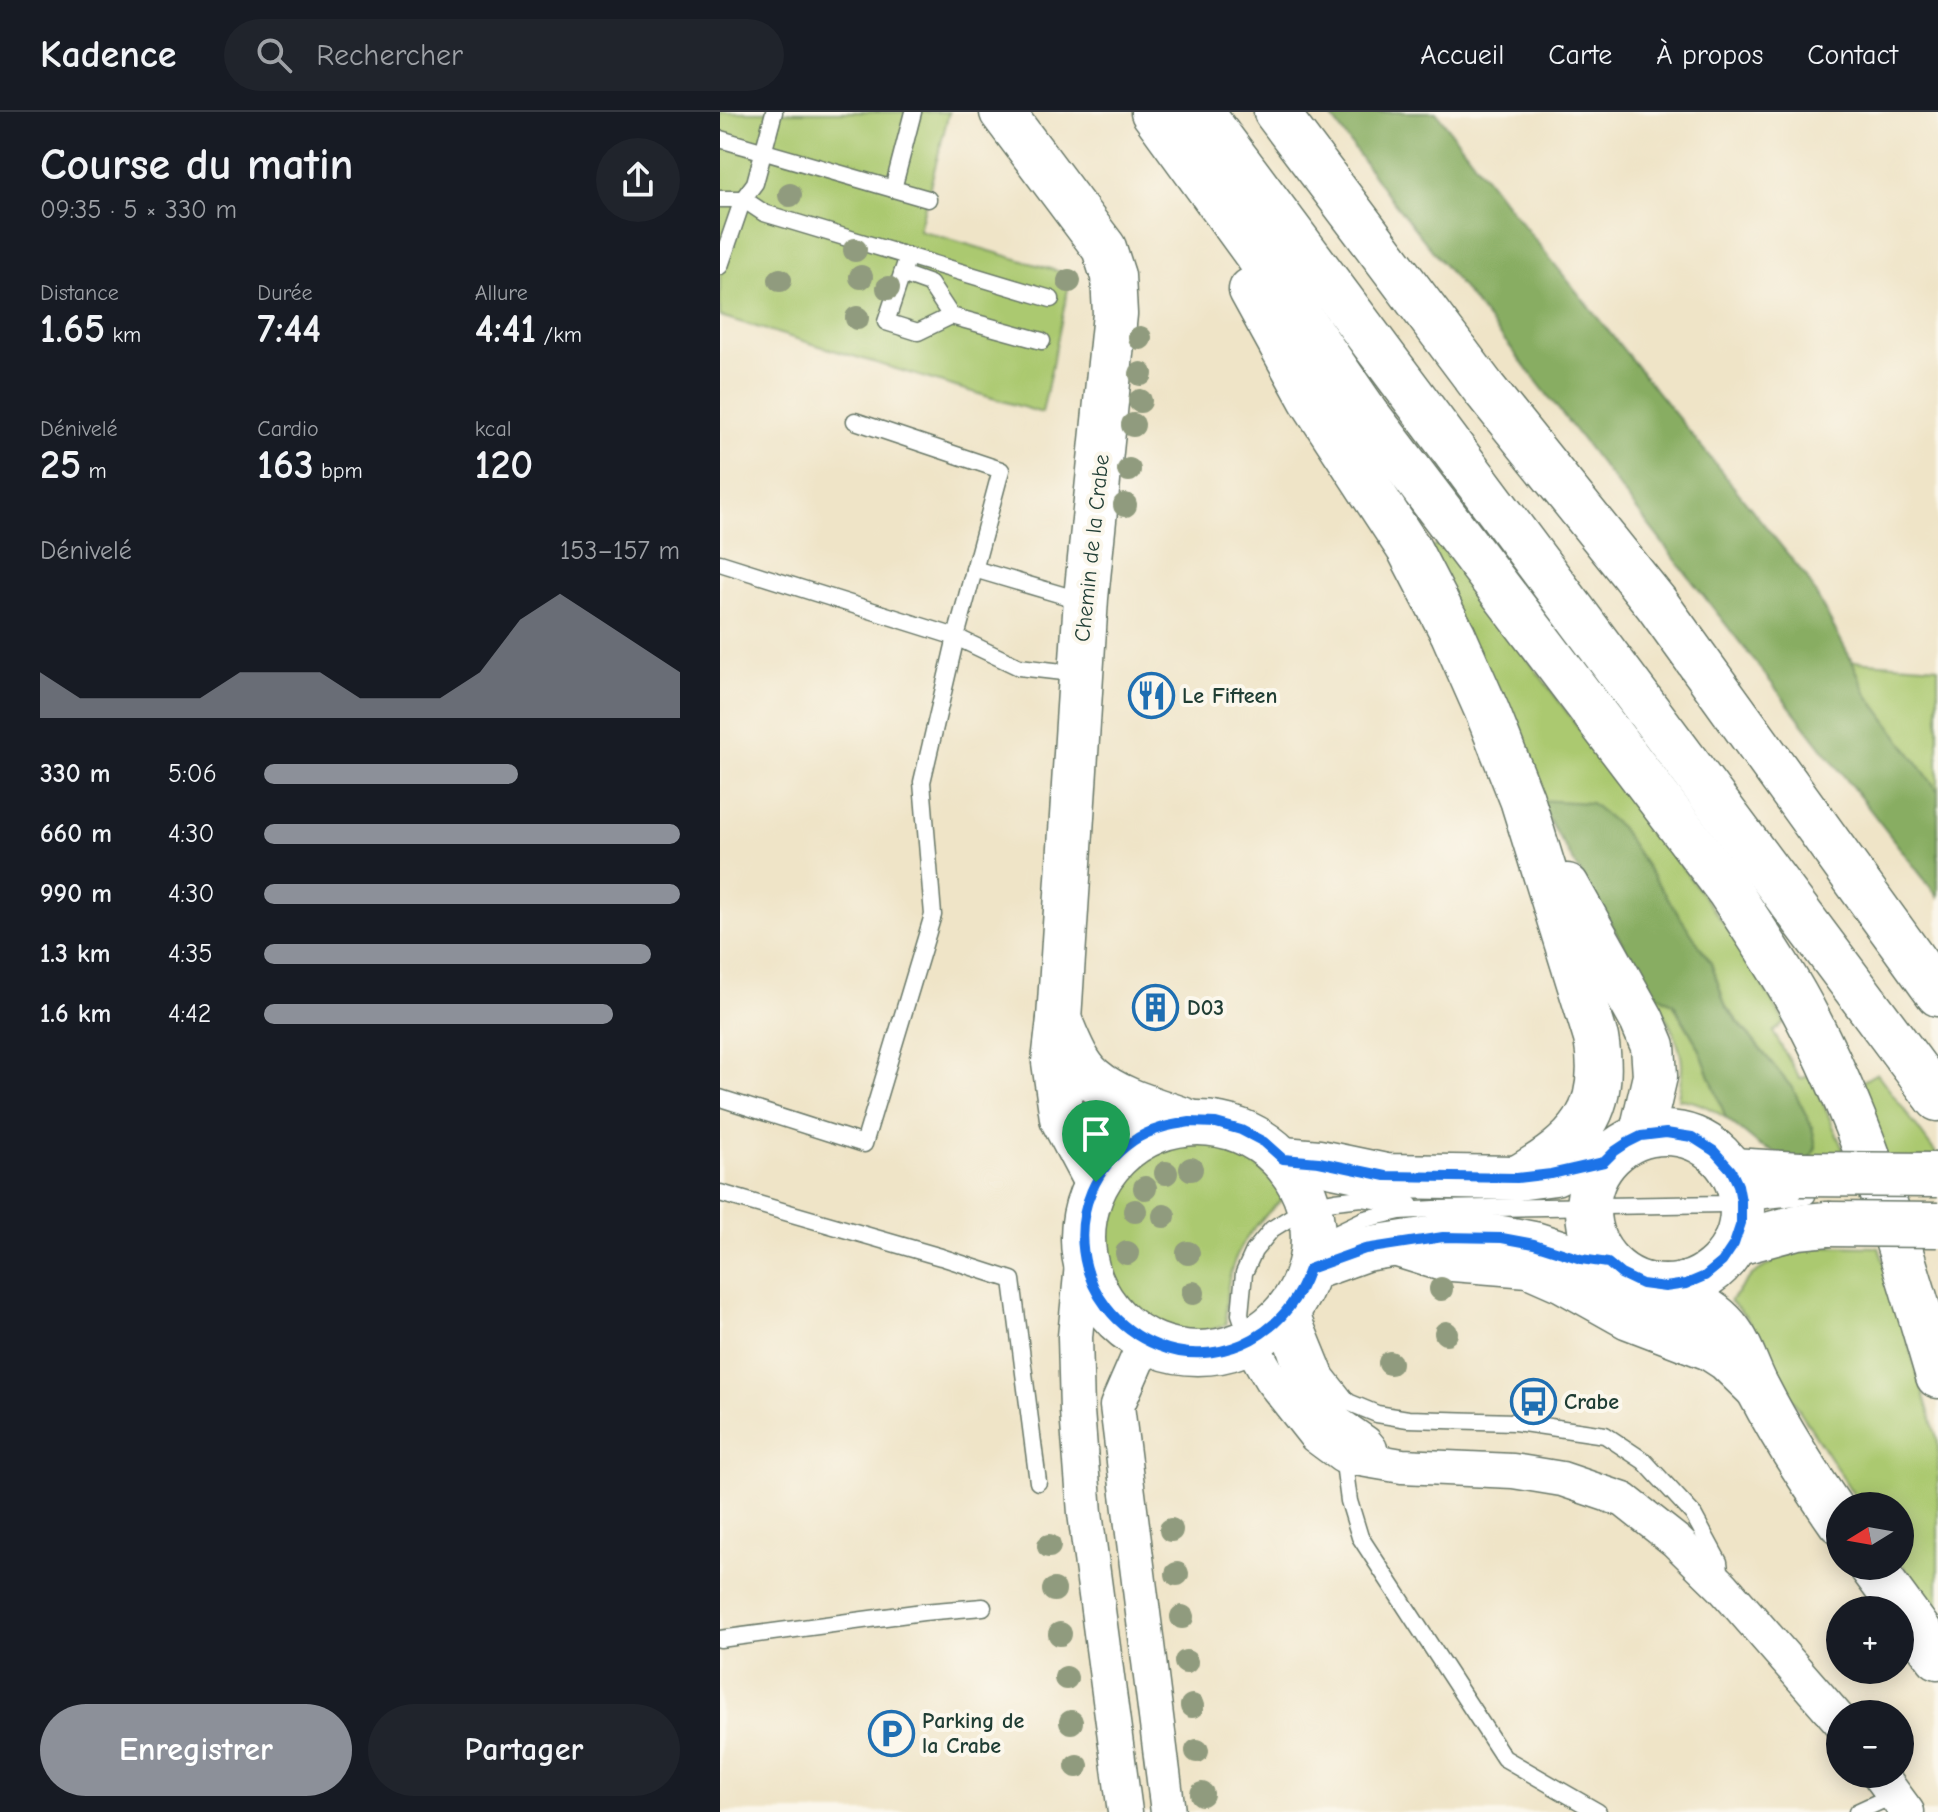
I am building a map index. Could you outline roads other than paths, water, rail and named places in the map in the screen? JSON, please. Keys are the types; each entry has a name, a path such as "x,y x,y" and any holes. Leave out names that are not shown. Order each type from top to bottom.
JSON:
{"main road":[{"name":"Chemin de la Crabe","path":"1002,112 1104,248 1113,276 1115,314 1086,598 1054,1062 1062,1118 1096,1182"},
{"path":"1153,112 1311,399 1409,549 1453,634 1522,799 1596,1038 1600,1075 1593,1107 1573,1138 1544,1162 1517,1178"},
{"path":"1153,112 1367,414 1729,891 1768,951 1809,1020 1858,1130 1909,1278 1938,1376"},
{"path":"1201,112 1938,1099"},
{"path":"1276,112 1485,390 1656,603 1938,994"},
{"path":"1522,799 1642,1020 1653,1046 1655,1076 1641,1136"},
{"name":"Chemin de la Crabe","path":"1059,1019 1074,1053 1091,1078 1142,1105 1190,1122"},
{"path":"1216,1123 1241,1130 1264,1142 1283,1159 1303,1189 1304,1264 1277,1322 1234,1348 1200,1353 1167,1349 1152,1343 1131,1332 1113,1317 1089,1277 1083,1254 1082,1228 1096,1182 1120,1151 1135,1140 1171,1125 1216,1123"},
{"path":"1666,1133 1692,1137 1714,1151 1736,1186 1741,1223 1734,1244 1722,1262 1705,1276 1686,1284 1665,1287 1642,1284 1621,1274 1608,1263 1591,1234 1588,1207 1592,1183 1604,1162 1615,1151 1641,1136 1666,1133"},
{"path":"1283,1159 1319,1162 1386,1176 1517,1178 1604,1162"},
{"path":"1812,1198 1938,1175"},
{"path":"1736,1186 1812,1198 1938,1225"},
{"path":"1734,1244 1797,1227 1812,1198"},
{"path":"1304,1264 1365,1249 1443,1237 1502,1238 1608,1263"},
{"path":"1398,1245 1440,1258 1529,1265 1629,1317 1710,1348 1727,1359 1757,1388"},
{"path":"1665,1287 1726,1327 1757,1388 1826,1501"},
{"path":"1881,1580 1938,1657"}],"street":[{"path":"1083,1254 1075,1337 1077,1411 1085,1513 1125,1812"},
{"path":"1304,1264 1291,1339 1304,1377 1336,1423 1365,1443 1380,1462"},
{"path":"1249,1341 1271,1379 1316,1436 1343,1456 1402,1466 1513,1471 1562,1479 1624,1500 1676,1541 1723,1587 1826,1705"},
{"path":"1152,1343 1137,1360 1117,1406 1168,1812"}],"lane":[{"path":"720,266 724,242 743,199 755,183 774,112"},
{"path":"893,189 913,112"},
{"path":"720,139 928,199"},
{"path":"720,199 743,199 764,213 1051,299"},
{"path":"908,256 886,322 918,332 951,316 1042,341"},
{"path":"902,274 930,284 951,316"},
{"path":"720,1098 864,1144 933,915 922,782 956,637 1001,470 855,421"},
{"path":"720,563 956,637 1019,667 1080,674"},
{"path":"974,569 1069,597 1086,598"},
{"path":"1304,1264 1365,1219 1400,1211 1725,1204 1736,1186"},
{"path":"720,1193 1012,1280 1038,1482"},
{"path":"1435,1209 1362,1198 1335,1201 1304,1264 1304,1320 1326,1374 1348,1402 1377,1414 1408,1419 1515,1422 1605,1435 1644,1461 1693,1514 1719,1562 1723,1587"},
{"path":"1249,1341 1240,1314 1244,1273 1254,1251 1272,1229 1304,1264"},
{"path":"1343,1456 1349,1501 1360,1537 1504,1758 1598,1812"},
{"path":"720,1639 983,1607"},
{"path":"1857,1812 1894,1794"}],"place":[{"name":"Le Fifteen","path":"1151,696"},
{"name":"D03","path":"1156,1008"},
{"name":"Crabe","path":"1533,1402"},
{"name":"Parking de la Crabe","path":"891,1734"}]}
